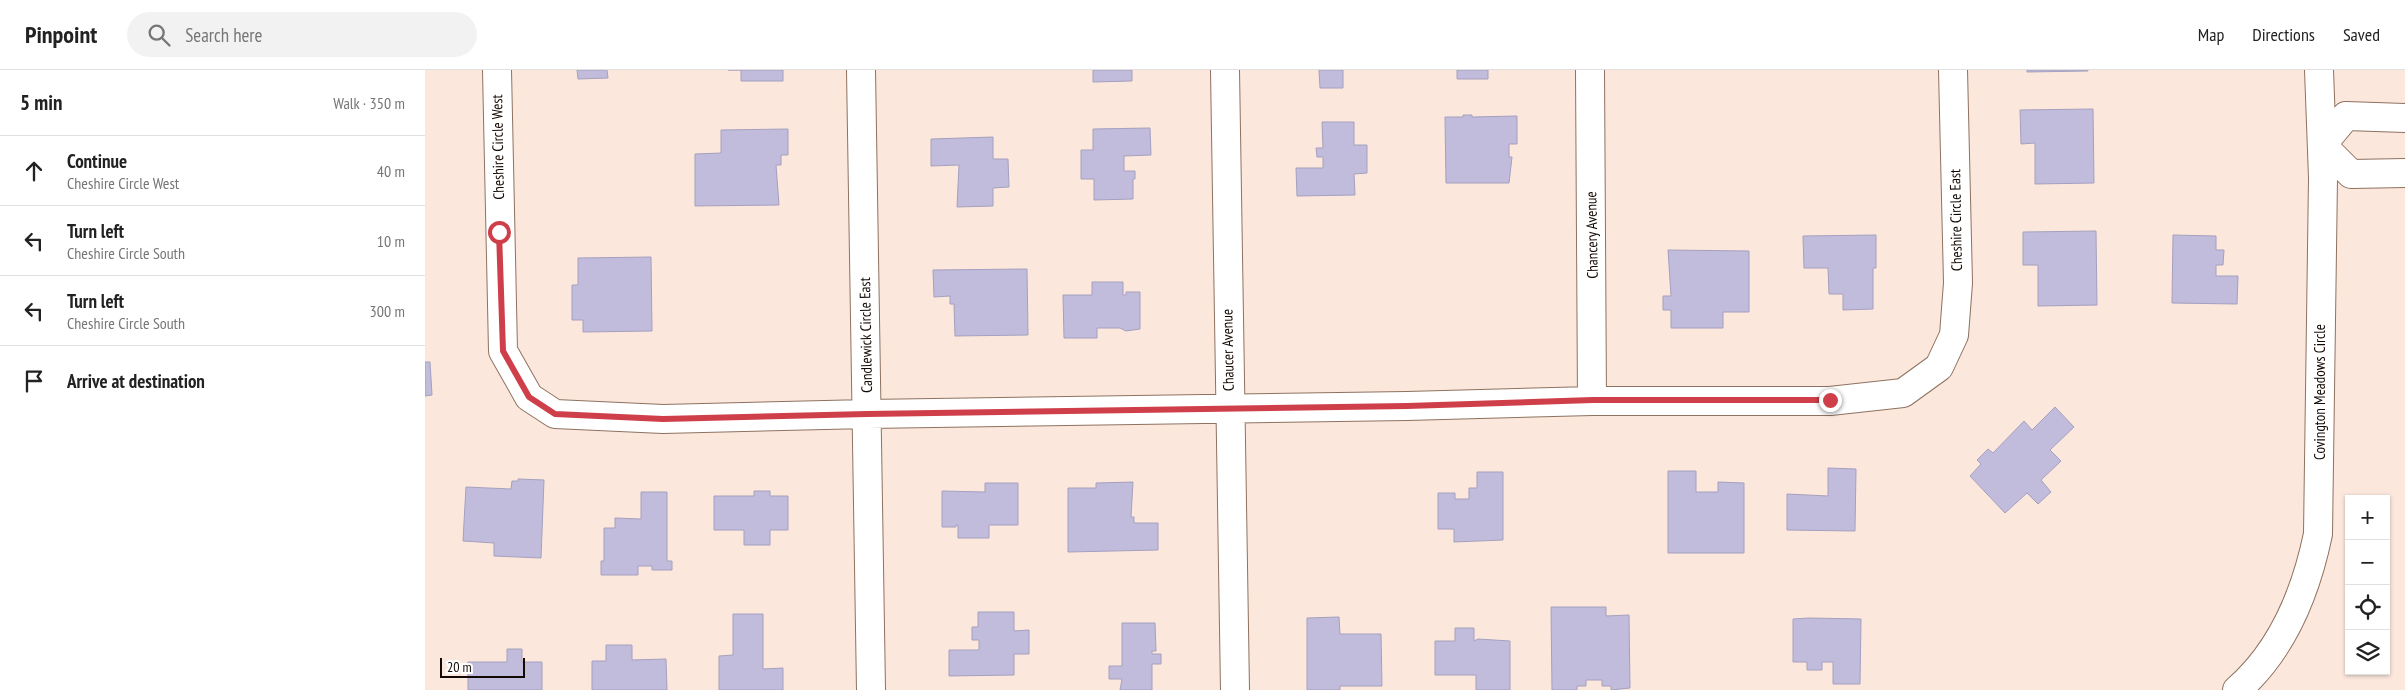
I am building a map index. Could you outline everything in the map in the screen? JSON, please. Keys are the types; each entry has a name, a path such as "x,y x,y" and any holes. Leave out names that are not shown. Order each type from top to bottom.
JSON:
{"street":[{"name":"Cheshire Circle West","path":"497,70 503,351 529,397 555,414 663,419 867,414"},
{"name":"Candlewick Circle East","path":"861,70 871,690"},
{"name":"Chaucer Avenue","path":"1225,70 1235,690"},
{"name":"Chancery Avenue","path":"1590,70 1593,400"},
{"name":"Cheshire Circle East","path":"1593,400 1830,400 1870,398 1903,394 1939,366 1954,335 1958,283 1953,70"},
{"name":"Covington Meadows Circle","path":"2237,690 2283,634 2297,606 2310,569 2318,534 2322,145 2319,70"},
{"path":"2405,118 2346,116 2322,145 2351,174 2405,173"},
{"path":"867,414 1229,410 1593,400"}],"building":[{"path":"577,70 607,70 608,78 578,79"},
{"path":"741,70 783,70 783,81 741,81"},
{"path":"1093,70 1132,70 1132,81 1093,82"},
{"path":"1319,70 1343,70 1343,88 1320,88"},
{"path":"1457,70 1488,70 1488,79 1457,79"},
{"path":"2027,70 2088,70 2088,71 2027,72"},
{"path":"2093,109 2094,183 2035,184 2035,143 2021,144 2020,110"},
{"path":"1463,115 1472,115 1472,117 1517,116 1517,144 1509,144 1509,157 1512,157 1509,183 1446,183 1445,117 1463,117"},
{"path":"1322,122 1354,122 1354,145 1367,145 1367,173 1354,174 1355,195 1297,196 1296,168 1323,168 1323,157 1317,157 1316,148 1323,148"},
{"path":"1150,128 1151,155 1124,156 1124,171 1135,171 1133,199 1094,200 1094,179 1081,179 1081,150 1093,150 1093,129"},
{"path":"788,129 788,155 781,155 781,165 776,165 779,205 695,206 695,154 721,153 721,130"},
{"path":"993,137 993,159 1008,159 1009,187 993,188 993,206 957,207 959,165 931,166 931,139"},
{"path":"2096,231 2097,305 2038,306 2038,265 2023,265 2023,232"},
{"path":"1876,235 1876,268 1873,268 1873,309 1843,310 1843,294 1829,294 1828,268 1804,268 1803,236"},
{"path":"2173,235 2216,236 2216,250 2224,250 2223,265 2216,265 2216,276 2238,276 2237,304 2172,303"},
{"path":"1668,250 1749,251 1749,312 1723,312 1723,328 1671,328 1671,310 1663,310 1663,296 1671,296"},
{"path":"651,257 652,331 583,332 583,320 572,320 572,285 578,285 578,258"},
{"path":"1027,269 1028,335 955,336 954,304 950,304 950,296 934,297 933,270"},
{"path":"1092,282 1123,282 1123,295 1126,295 1126,292 1140,292 1140,329 1126,331 1120,328 1097,328 1097,338 1064,338 1063,295 1092,295"},
{"path":"425,362 430,362 432,395 425,396"},
{"path":"2055,407 2074,427 2050,450 2061,461 2041,480 2051,492 2038,504 2027,493 2005,513 1970,476 1981,464 1977,460 1988,449 1993,453 2024,421 2032,430"},
{"path":"1828,468 1856,469 1855,531 1787,530 1787,494 1828,496"},
{"path":"1668,471 1696,471 1696,492 1718,492 1718,482 1744,483 1744,553 1668,553"},
{"path":"1477,472 1503,472 1503,540 1454,542 1454,529 1438,529 1438,493 1455,493 1455,499 1469,499 1469,488 1477,488"},
{"path":"518,479 544,480 541,558 494,556 494,543 463,541 466,487 511,489 512,481 518,481"},
{"path":"1133,482 1131,517 1134,517 1134,523 1158,523 1158,550 1068,552 1068,488 1096,488 1096,483"},
{"path":"985,483 1018,483 1018,525 989,525 989,538 958,538 958,525 956,527 942,527 942,491 985,492"},
{"path":"754,491 770,491 770,496 788,496 788,530 770,530 770,545 744,545 744,530 714,530 714,496 754,496"},
{"path":"641,492 667,492 667,561 672,561 672,570 652,570 652,566 638,566 638,575 601,575 601,561 604,561 604,528 615,528 615,518 641,519"},
{"path":"1551,607 1606,607 1606,616 1629,615 1630,688 1611,690 1611,686 1602,686 1602,680 1586,680 1586,686 1577,686 1577,690 1552,690"},
{"path":"978,612 1014,612 1014,631 1029,630 1029,654 1014,654 1014,675 949,676 949,650 979,650 979,640 972,640 972,627 978,627"},
{"path":"733,614 763,614 763,669 783,668 783,690 719,690 719,656 733,655"},
{"path":"1339,617 1340,634 1381,634 1382,686 1340,686 1340,690 1307,690 1307,618"},
{"path":"1793,619 1861,619 1860,684 1833,684 1833,662 1822,662 1822,670 1807,670 1807,662 1793,662"},
{"path":"1122,623 1155,623 1156,651 1152,651 1152,654 1161,654 1161,664 1152,664 1152,690 1120,690 1122,679 1109,679 1109,666 1122,666"},
{"path":"1455,628 1474,628 1474,641 1478,639 1510,641 1510,690 1476,690 1476,675 1435,675 1435,641 1455,641"},
{"path":"606,645 632,645 632,660 666,659 667,690 592,690 592,661 606,661"},
{"path":"507,649 522,649 522,662 542,662 542,690 468,690 468,662 507,662"}],"route":[{"path":"499,232 503,351 529,397 555,414 663,419 817,417 867,414 1229,410 1593,400 1830,400"}]}
